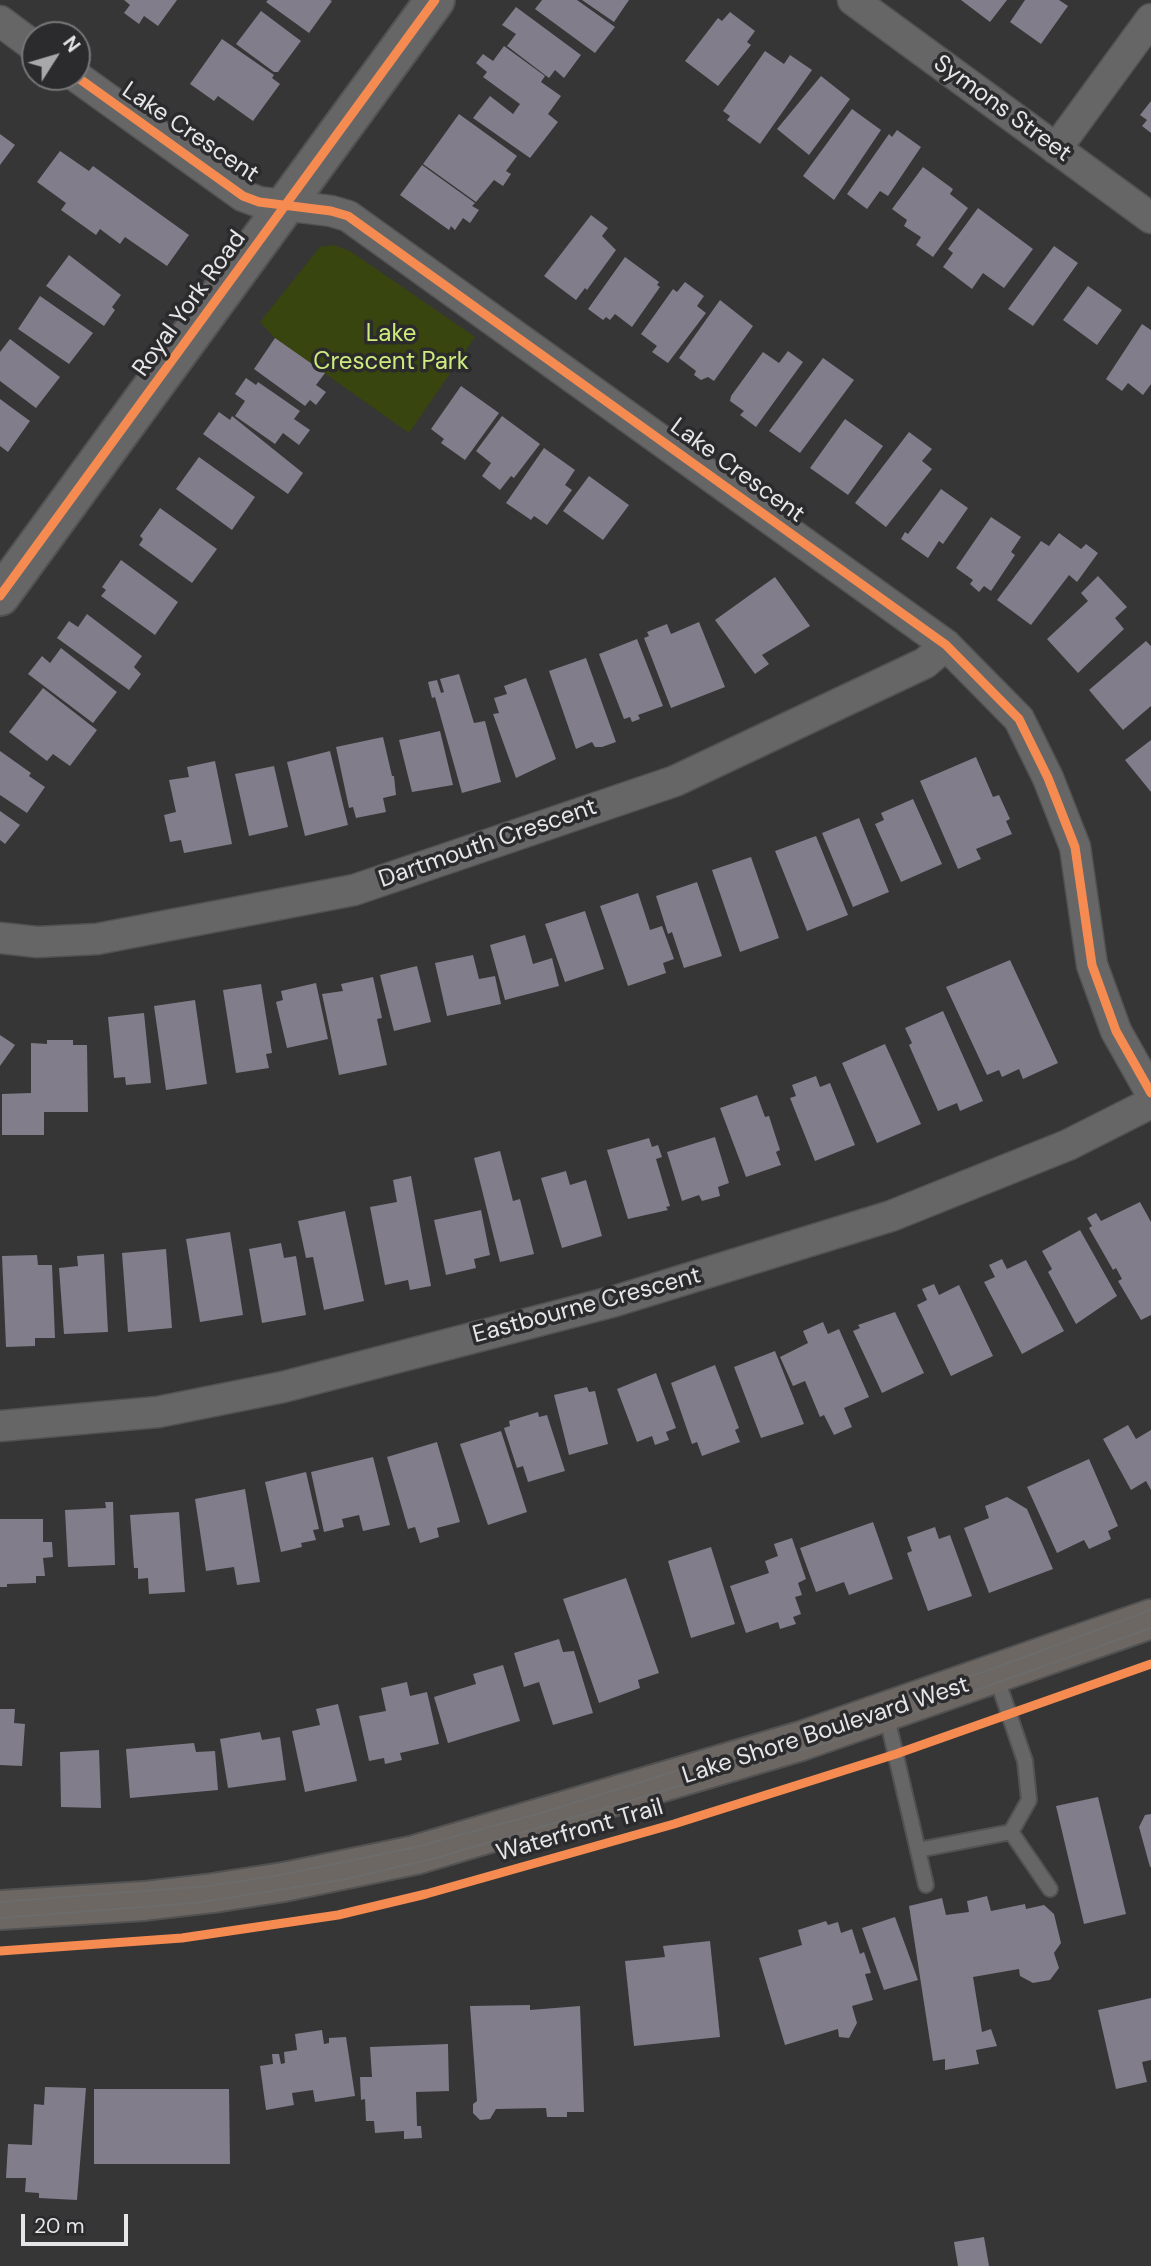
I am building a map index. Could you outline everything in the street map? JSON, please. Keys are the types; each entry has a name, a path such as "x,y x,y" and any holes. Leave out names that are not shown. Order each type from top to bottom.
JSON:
{"main road":[{"name":"Royal York Road","path":"0,596 435,0"},
{"name":"Lake Shore Boulevard West","path":"0,1910 145,1901 284,1882 350,1870 494,1834 886,1713 1151,1619"}],"street":[{"name":"Symons Street","path":"853,0 1151,218"},
{"path":"1056,149 1151,19"},
{"path":"0,22 21,37"},
{"name":"Lake Crescent","path":"91,87 243,196 259,202 286,204 348,216 946,645 1019,719 1048,778 1075,847 1092,965 1116,1031 1151,1093"},
{"name":"Dartmouth Crescent","path":"0,938 37,942 97,939 354,890 675,781 925,663 946,645"},
{"name":"Eastbourne Crescent","path":"0,1426 158,1412 270,1389 615,1301 891,1216 1068,1145 1151,1103"}],"lane":[{"path":"918,1850 1011,1832 1029,1800 1025,1760 996,1676"},
{"path":"886,1713 926,1885"},
{"path":"1011,1832 1050,1889"}],"green space":[{"name":"Lake Crescent Park","path":"333,245 350,251 475,337 409,433 275,338 260,322 320,247"}],"building":[{"path":"124,0 177,0 158,26 144,16 139,24 124,13 130,5"},
{"path":"542,0 577,0 615,27 595,53 535,9"},
{"path":"582,0 629,0 614,22"},
{"path":"961,0 1007,0 990,22"},
{"path":"1025,0 1059,0 1068,6 1041,44 1010,22"},
{"path":"332,1 309,33 266,2"},
{"path":"516,7 581,55 564,78 555,70 549,78 507,46 516,34 502,25"},
{"path":"261,11 301,41 278,72 274,72 236,44"},
{"path":"730,12 755,31 747,42 751,45 718,86 685,61 718,18 722,21"},
{"path":"222,39 274,75 272,78 280,84 253,121 218,96 214,101 190,84"},
{"path":"504,46 545,76 541,82 561,96 548,114 558,122 530,158 473,118 490,96 513,114 520,104 483,77 487,72 476,63 483,54 493,61"},
{"path":"765,51 784,64 790,55 812,70 760,144 727,120 730,116 723,111"},
{"path":"821,76 850,99 809,155 777,129"},
{"path":"1151,101 1151,133 1142,126 1147,120 1140,115"},
{"path":"852,109 881,130 834,200 803,176"},
{"path":"459,114 517,156 506,171 511,174 503,186 494,180 476,202 423,164"},
{"path":"897,130 921,147 888,196 880,191 867,209 847,194 889,134 892,137"},
{"path":"0,134 15,145 0,165"},
{"path":"60,151 89,171 93,166 189,235 167,266 125,237 120,244 100,229 96,235 61,210 66,203 37,182"},
{"path":"422,165 475,203 472,206 479,210 470,223 463,218 455,230 451,226 449,230 400,195"},
{"path":"923,167 953,189 950,194 968,208 933,257 916,245 921,237 904,226 907,220 892,209"},
{"path":"978,208 1033,249 1004,288 983,273 972,289 943,267 953,253 948,249"},
{"path":"591,215 608,228 602,236 616,250 587,290 585,288 576,300 544,276"},
{"path":"1054,246 1078,263 1033,326 1008,309"},
{"path":"69,255 121,295 112,307 115,310 104,326 46,286"},
{"path":"625,257 659,282 657,285 660,287 632,327 615,314 610,320 606,317 603,320 588,309"},
{"path":"685,282 704,296 697,306 706,313 668,363 652,352 657,346 641,334 673,289 677,292"},
{"path":"1088,286 1122,310 1097,345 1063,320"},
{"path":"40,296 93,333 69,364 18,329"},
{"path":"720,300 753,326 714,381 708,377 701,380 694,375 696,371 679,358"},
{"path":"1142,324 1151,330 1151,384 1143,395 1128,383 1122,391 1106,379"},
{"path":"275,338 325,373 316,385 326,392 316,405 310,400 305,406 254,369"},
{"path":"10,339 60,377 36,408 0,381 0,352"},
{"path":"788,351 803,362 756,427 740,415 744,411 730,401 731,396 763,352 779,363"},
{"path":"823,358 854,380 800,453 769,431"},
{"path":"246,378 256,385 258,382 300,411 294,419 310,430 299,445 283,433 275,444 235,416 245,401 235,394"},
{"path":"461,386 499,413 465,460 441,443 444,439 431,429"},
{"path":"0,399 30,421 8,452 0,446"},
{"path":"219,412 230,420 232,416 303,473 288,494 203,434"},
{"path":"502,416 540,444 514,478 511,476 500,490 482,476 491,463 476,451"},
{"path":"845,419 883,446 848,495 810,468"},
{"path":"909,432 932,449 922,461 932,469 886,527 855,503"},
{"path":"544,448 575,470 565,485 572,490 547,525 534,516 531,520 506,503"},
{"path":"199,457 255,497 232,530 176,489"},
{"path":"589,476 629,505 603,540 563,511"},
{"path":"941,489 968,508 943,544 939,541 928,558 901,539 905,532 908,534"},
{"path":"160,508 217,549 192,583 139,545 143,539 140,536"},
{"path":"991,517 1021,537 1011,552 1015,555 991,591 984,586 979,592 970,584 973,580 956,568"},
{"path":"1059,533 1081,549 1086,544 1098,553 1077,582 1069,575 1031,625 997,600 1041,541 1049,546"},
{"path":"121,560 178,602 155,635 101,596 106,590 102,587"},
{"path":"1098,576 1127,607 1115,618 1124,629 1078,673 1047,639 1088,601 1081,593"},
{"path":"775,577 810,626 762,655 769,664 755,674 715,620"},
{"path":"87,614 142,656 134,667 141,674 129,690 57,638 69,621 78,627"},
{"path":"699,622 725,687 671,708 644,638 649,636 647,632 667,624 671,634"},
{"path":"637,639 663,706 638,715 640,719 632,722 630,717 624,719 599,654"},
{"path":"1146,641 1151,646 1151,706 1123,730 1089,690"},
{"path":"61,648 117,692 93,723 28,674 42,656 50,663"},
{"path":"586,658 616,742 595,747 592,742 576,749 549,671"},
{"path":"459,674 474,723 485,721 501,782 462,793 435,697 432,698 428,682 437,680 441,693 444,692 440,679"},
{"path":"526,678 556,759 516,778 493,714 499,713 494,698 507,694 504,686"},
{"path":"43,688 97,730 70,766 53,754 47,761 9,732"},
{"path":"440,731 453,785 412,792 399,740"},
{"path":"383,737 394,776 396,795 383,798 386,812 356,818 353,807 349,808 336,747"},
{"path":"1151,740 1151,792 1125,760"},
{"path":"0,751 31,773 29,776 45,787 27,813 0,795"},
{"path":"330,751 348,825 305,836 287,762"},
{"path":"976,757 993,797 999,795 1010,819 1006,821 1012,834 976,849 981,859 958,869 920,781"},
{"path":"215,761 232,844 184,853 181,840 170,842 164,815 176,812 169,780 189,777 187,767"},
{"path":"274,766 288,827 249,836 235,774"},
{"path":"913,799 942,864 901,882 875,824 884,820 881,813"},
{"path":"0,811 20,825 5,844 0,840"},
{"path":"859,818 889,892 853,907 822,833"},
{"path":"816,836 848,915 807,931 775,851"},
{"path":"751,857 779,938 740,952 712,870"},
{"path":"697,882 722,956 684,968 672,932 668,934 656,896"},
{"path":"638,893 650,930 662,926 674,959 663,963 666,973 628,986 600,906"},
{"path":"585,911 604,969 565,982 545,924"},
{"path":"525,935 533,964 552,958 559,986 505,1000 490,945"},
{"path":"473,955 479,979 495,976 501,1004 447,1016 435,963"},
{"path":"1010,960 1058,1063 1023,1079 1019,1069 1002,1077 999,1070 987,1075 946,987"},
{"path":"417,966 431,1022 394,1031 380,975"},
{"path":"373,977 382,1018 377,1019 387,1065 339,1075 322,994 343,991 341,984"},
{"path":"316,983 328,1039 287,1048 276,1002 283,1000 281,991"},
{"path":"261,984 272,1053 266,1054 269,1068 236,1073 223,990"},
{"path":"195,1000 207,1084 166,1090 154,1006"},
{"path":"943,1011 983,1101 960,1111 957,1103 938,1111 909,1045 912,1043 905,1028"},
{"path":"144,1013 151,1083 126,1085 125,1077 114,1078 108,1017"},
{"path":"0,1035 15,1045 0,1066"},
{"path":"47,1040 73,1040 73,1045 87,1045 88,1112 44,1112 44,1135 2,1135 2,1094 31,1093 31,1043 47,1044"},
{"path":"885,1044 921,1124 877,1143 842,1063"},
{"path":"816,1076 820,1087 830,1083 855,1145 815,1161 790,1098 796,1096 792,1085"},
{"path":"757,1095 765,1117 769,1116 780,1150 776,1152 781,1165 746,1177 720,1108"},
{"path":"715,1137 729,1183 718,1187 720,1196 702,1201 699,1195 682,1201 667,1152"},
{"path":"649,1138 652,1147 658,1145 662,1157 656,1159 670,1206 666,1207 668,1210 628,1219 607,1150"},
{"path":"500,1151 513,1201 520,1199 534,1254 500,1262 474,1158"},
{"path":"566,1171 570,1185 586,1180 602,1236 562,1248 541,1178"},
{"path":"411,1176 431,1286 410,1290 408,1280 385,1285 370,1207 397,1202 393,1180"},
{"path":"1140,1202 1151,1222 1151,1315 1141,1320 1118,1281 1122,1279 1116,1268 1113,1270 1089,1228 1092,1226 1087,1218 1096,1213 1101,1221"},
{"path":"481,1210 490,1255 474,1259 476,1268 446,1275 434,1220"},
{"path":"345,1211 364,1301 324,1310 313,1257 306,1258 298,1221"},
{"path":"1080,1230 1117,1296 1076,1324 1048,1272 1052,1269 1042,1251"},
{"path":"230,1232 243,1315 200,1322 186,1239"},
{"path":"281,1243 284,1258 296,1256 306,1315 262,1323 249,1249"},
{"path":"166,1249 172,1328 128,1332 122,1253"},
{"path":"104,1254 108,1332 64,1334 59,1268 78,1266 77,1256"},
{"path":"37,1255 38,1265 52,1265 55,1338 35,1338 35,1346 6,1347 2,1256"},
{"path":"1002,1259 1007,1269 1026,1260 1064,1331 1022,1354 984,1282 995,1277 989,1265"},
{"path":"934,1284 939,1295 959,1285 993,1356 951,1376 917,1305 927,1300 922,1289"},
{"path":"895,1312 924,1373 882,1393 853,1331 860,1328 858,1325"},
{"path":"823,1322 828,1334 839,1329 869,1397 844,1408 852,1427 834,1435 824,1415 820,1417 805,1381 793,1386 780,1357 808,1343 803,1331"},
{"path":"775,1351 804,1424 761,1438 734,1367"},
{"path":"715,1365 739,1428 735,1430 740,1442 702,1456 697,1442 692,1444 671,1383"},
{"path":"656,1373 676,1428 666,1432 669,1440 655,1445 652,1436 637,1442 617,1389"},
{"path":"587,1387 589,1392 595,1391 608,1444 569,1455 554,1395"},
{"path":"538,1412 539,1417 547,1415 565,1471 528,1482 523,1466 517,1468 504,1428 510,1426 509,1421"},
{"path":"1128,1425 1136,1439 1151,1430 1151,1490 1146,1481 1131,1490 1103,1439"},
{"path":"501,1431 527,1512 488,1525 460,1444"},
{"path":"437,1442 460,1522 437,1528 439,1537 420,1543 415,1527 408,1529 387,1457"},
{"path":"373,1457 390,1525 363,1531 359,1515 342,1519 344,1527 324,1532 311,1472"},
{"path":"1089,1459 1118,1526 1108,1531 1111,1539 1089,1549 1084,1540 1057,1553 1027,1487"},
{"path":"306,1472 319,1529 313,1530 316,1540 281,1552 265,1482"},
{"path":"245,1489 260,1582 237,1585 234,1567 206,1571 195,1499"},
{"path":"1007,1497 1027,1509 1053,1569 989,1593 964,1528 989,1518 985,1506"},
{"path":"105,1502 113,1502 115,1565 68,1567 65,1510 106,1508"},
{"path":"179,1512 185,1592 149,1594 148,1578 138,1579 138,1568 134,1568 130,1515"},
{"path":"0,1519 43,1519 43,1542 52,1542 53,1557 43,1558 45,1576 36,1576 36,1583 7,1584 7,1587 0,1587"},
{"path":"873,1522 893,1579 849,1595 844,1582 816,1592 800,1548"},
{"path":"935,1527 939,1539 950,1535 972,1596 928,1611 907,1553 912,1551 907,1537"},
{"path":"792,1538 806,1579 798,1583 802,1595 795,1597 801,1614 793,1617 796,1624 780,1629 778,1622 746,1633 730,1586 769,1573 765,1561 778,1556 774,1544"},
{"path":"711,1547 735,1624 691,1638 668,1561"},
{"path":"626,1578 659,1673 638,1680 640,1688 599,1703 563,1599"},
{"path":"559,1639 563,1652 574,1651 593,1713 553,1725 539,1682 524,1687 514,1653"},
{"path":"503,1665 520,1721 448,1743 434,1697 476,1684 473,1674"},
{"path":"407,1682 410,1696 427,1692 439,1744 400,1753 402,1760 385,1764 384,1758 369,1761 359,1716 386,1711 381,1688"},
{"path":"338,1704 357,1781 305,1792 292,1731 320,1725 316,1709"},
{"path":"0,1709 15,1709 14,1723 25,1724 22,1766 0,1765"},
{"path":"260,1732 262,1740 280,1737 286,1780 228,1788 220,1739"},
{"path":"194,1743 196,1752 215,1751 218,1790 130,1798 126,1749"},
{"path":"99,1750 101,1808 61,1807 60,1752"},
{"path":"1098,1797 1126,1914 1084,1924 1056,1806"},
{"path":"1151,1814 1150,1867 1139,1827 1145,1815"},
{"path":"987,1896 991,1911 1025,1904 1026,1909 1044,1905 1054,1914 1061,1943 1054,1953 1059,1968 1050,1980 1033,1983 1020,1976 1019,1969 973,1977 982,2032 991,2029 997,2046 976,2050 979,2064 945,2070 945,2059 933,2061 909,1906 942,1898 946,1915 969,1912 967,1901"},
{"path":"895,1917 918,1980 884,1990 862,1928"},
{"path":"826,1921 828,1925 838,1922 841,1933 852,1929 860,1954 864,1952 871,1973 865,1974 873,2000 852,2006 857,2023 849,2038 839,2037 838,2029 785,2045 759,1958 802,1945 798,1930"},
{"path":"710,1941 720,2037 634,2046 625,1961 665,1957 663,1946"},
{"path":"1151,1998 1151,2060 1142,2062 1147,2082 1116,2089 1098,2010"},
{"path":"530,2005 530,2010 580,2006 584,2112 567,2112 567,2117 547,2117 546,2108 496,2109 490,2119 480,2120 473,2113 473,2104 477,2101 470,2006"},
{"path":"322,2030 324,2044 329,2043 329,2038 346,2037 355,2096 315,2102 313,2090 292,2093 294,2105 266,2110 260,2066 273,2064 272,2054 279,2054 281,2064 285,2063 284,2052 297,2050 295,2034"},
{"path":"448,2044 449,2091 416,2092 417,2126 421,2126 422,2138 404,2139 404,2131 375,2133 374,2121 366,2121 365,2099 361,2100 360,2077 372,2077 370,2047"},
{"path":"45,2087 86,2088 77,2200 39,2198 39,2193 25,2192 26,2178 6,2178 8,2144 32,2145 34,2104 44,2105"},
{"path":"94,2089 229,2089 230,2164 94,2164"},
{"path":"984,2237 989,2266 958,2266 954,2242"}],"tram line":[{"path":"0,1902 209,1886 280,1875 412,1848 541,1813 798,1733 992,1669 1151,1610"},
{"path":"0,1918 195,1903 342,1880 436,1858 839,1739 1151,1628"}],"cycle path":[{"path":"0,596 435,0"},
{"path":"91,87 243,196 259,202 331,211 348,216 946,645 1019,719 1048,778 1075,847 1092,965 1116,1031 1151,1093"},
{"name":"Waterfront Trail","path":"0,1951 182,1938 338,1915 426,1894 674,1824 896,1754 1151,1664"}]}
